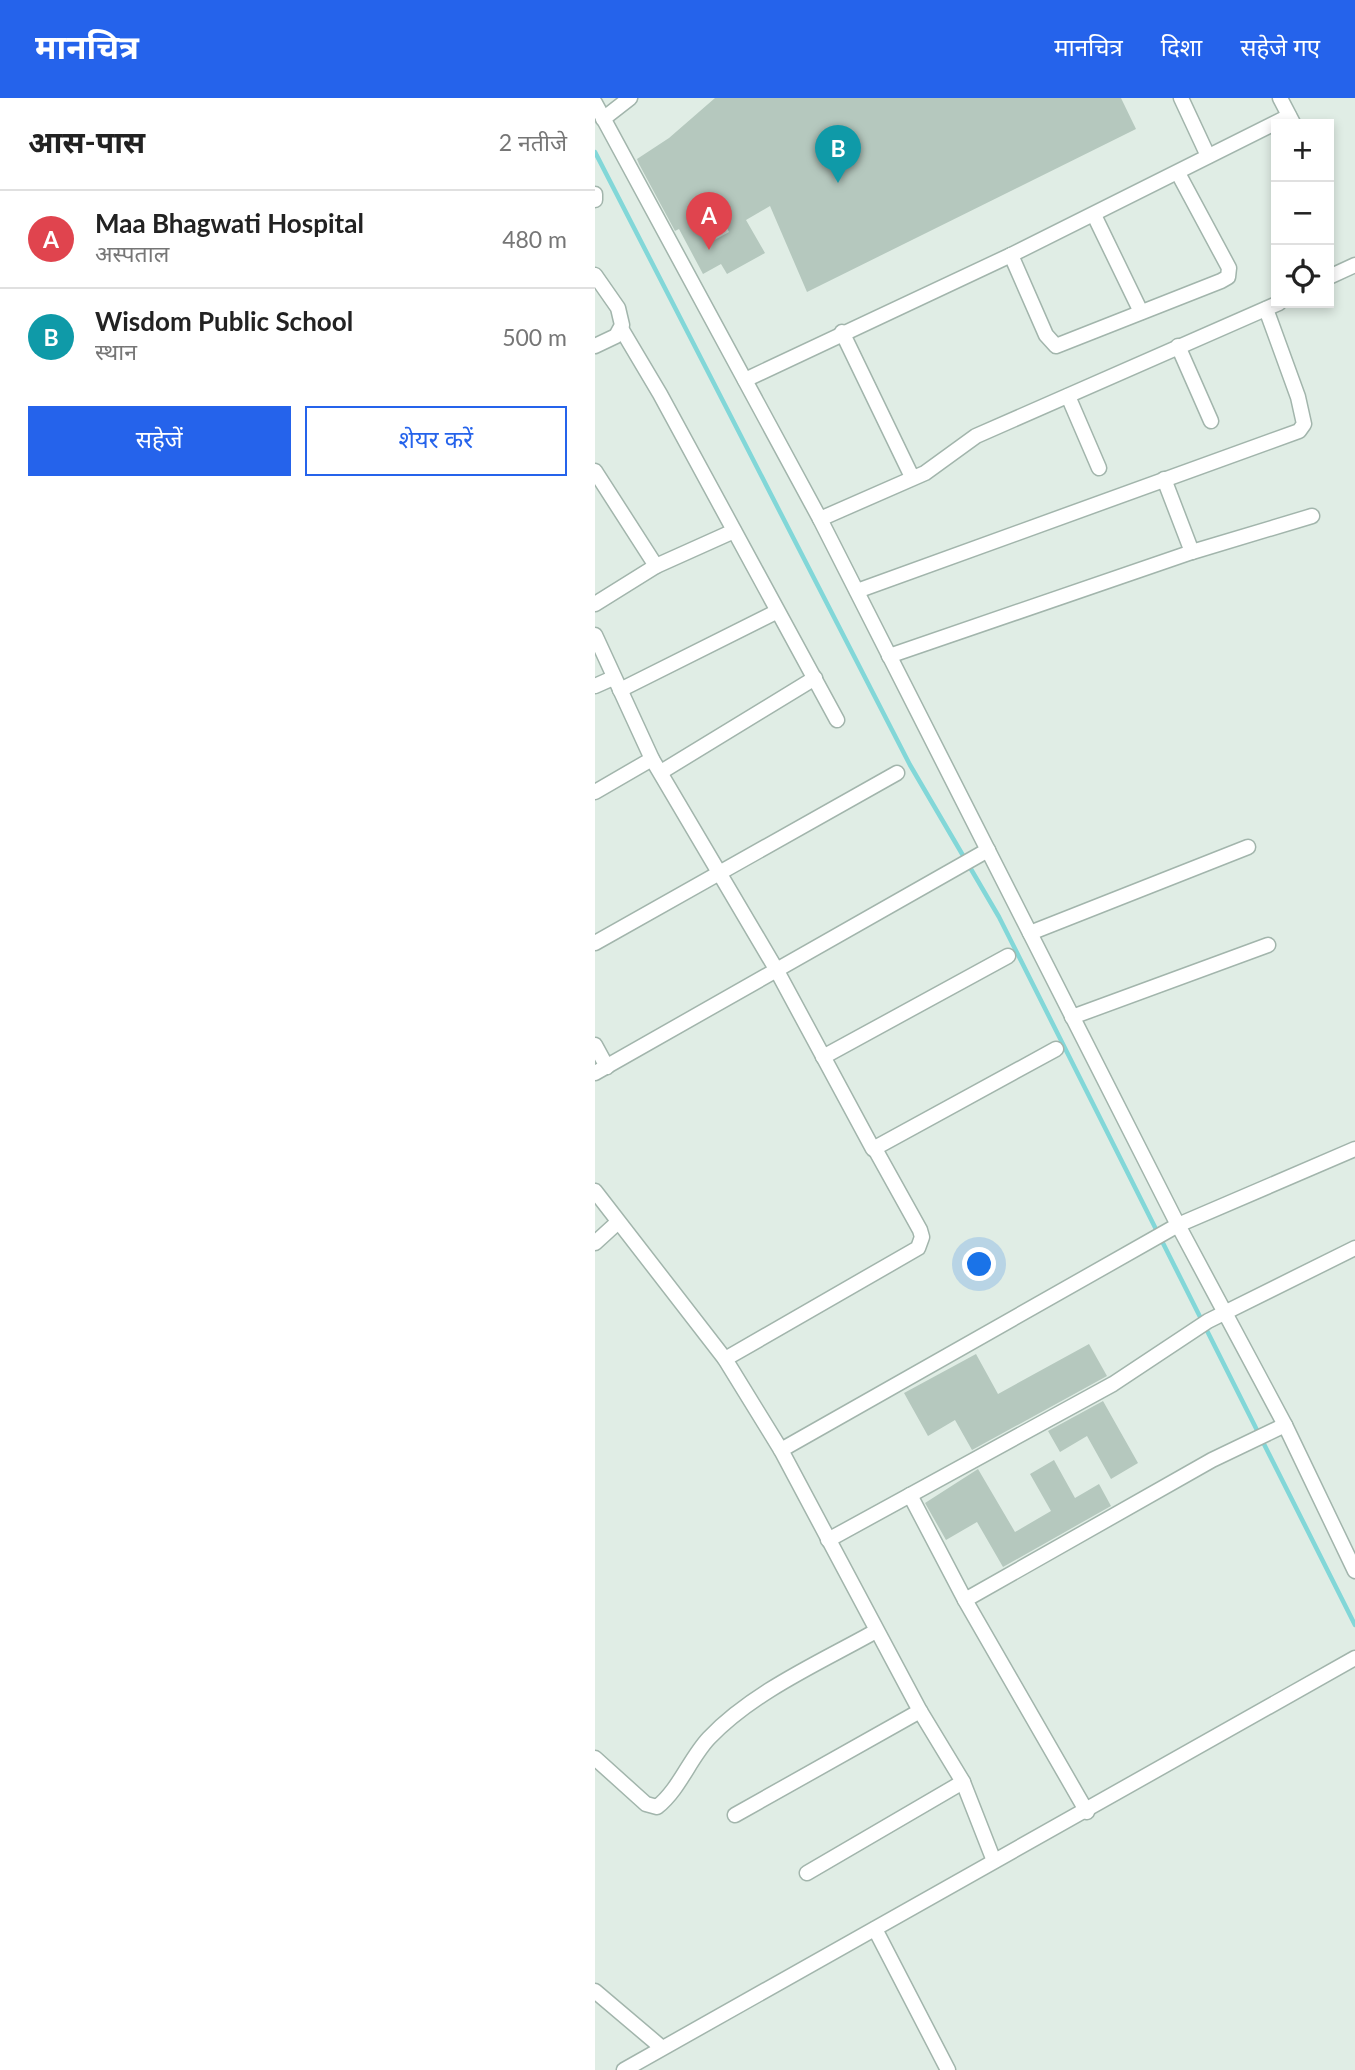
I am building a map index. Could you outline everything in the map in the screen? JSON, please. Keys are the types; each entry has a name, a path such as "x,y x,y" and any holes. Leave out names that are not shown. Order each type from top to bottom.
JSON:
{"street":[{"path":"603,119 630,98"},
{"path":"1181,98 1208,156"},
{"path":"1280,98 1290,119"},
{"path":"595,103 857,591 983,853 1030,933 1072,1017 1168,1231 1223,1312 1285,1424 1355,1571"},
{"path":"745,380 1094,215 1208,156 1271,129"},
{"path":"1011,255 1047,335 1056,346 1221,281 1230,272 1178,173"},
{"path":"595,194 595,200"},
{"path":"1094,215 1141,312"},
{"path":"1334,275 1355,265"},
{"path":"595,275 618,308 622,330 837,720"},
{"path":"820,519 937,466 977,436 1271,306"},
{"path":"857,591 1299,431 1304,424 1273,308"},
{"path":"595,345 622,330"},
{"path":"842,332 912,477"},
{"path":"1178,346 1212,421"},
{"path":"1068,396 1099,468"},
{"path":"595,471 656,566"},
{"path":"1164,479 1192,552"},
{"path":"889,656 1192,552 1312,516"},
{"path":"595,604 656,566 734,531"},
{"path":"595,686 616,684 776,612"},
{"path":"595,635 652,759 776,969 870,1146 875,1149 922,1237 918,1248 725,1359"},
{"path":"661,772 815,678"},
{"path":"595,792 652,759"},
{"path":"595,943 897,774"},
{"path":"1030,933 1248,847"},
{"path":"595,1045 601,1070 983,853"},
{"path":"1072,1017 1268,945"},
{"path":"823,1057 1008,956"},
{"path":"875,1149 1056,1049"},
{"path":"781,1450 1168,1231 1355,1149"},
{"path":"595,1191 725,1359 781,1450 920,1711 963,1782 994,1861"},
{"path":"595,1243 618,1222"},
{"path":"828,1540 1113,1384 1223,1312 1355,1248"},
{"path":"965,1600 1256,1437 1285,1424"},
{"path":"910,1495 965,1600 1087,1812"},
{"path":"595,1758 646,1804 657,1807 695,1754 728,1720 767,1693 876,1630"},
{"path":"624,2070 994,1861 1087,1812 1355,1658"},
{"path":"735,1815 920,1711"},
{"path":"807,1873 963,1782"},
{"path":"874,1929 948,2070"},
{"path":"595,1992 661,2048"}],"building":[{"path":"715,98 1121,98 1136,129 807,292 770,206 746,220 765,253 727,274 721,264 703,274 679,229 675,231 637,159 669,138","holes":["717,208 729,232 709,243 696,220"]},
{"path":"1089,1344 1107,1376 972,1450 955,1420 928,1436 904,1393 976,1354 998,1394"},
{"path":"1103,1401 1138,1463 1111,1479 1087,1436 1060,1452 1048,1431"},
{"path":"1054,1460 1075,1498 1099,1484 1111,1506 1003,1567 977,1522 946,1540 925,1503 978,1469 1015,1532 1051,1511 1030,1474"}],"waterway":[{"path":"595,152 910,765 999,917 1355,1625"}],"place":[{"name":"Wisdom Public School","path":"838,183"},
{"name":"Maa Bhagwati Hospital","path":"709,250"}]}
